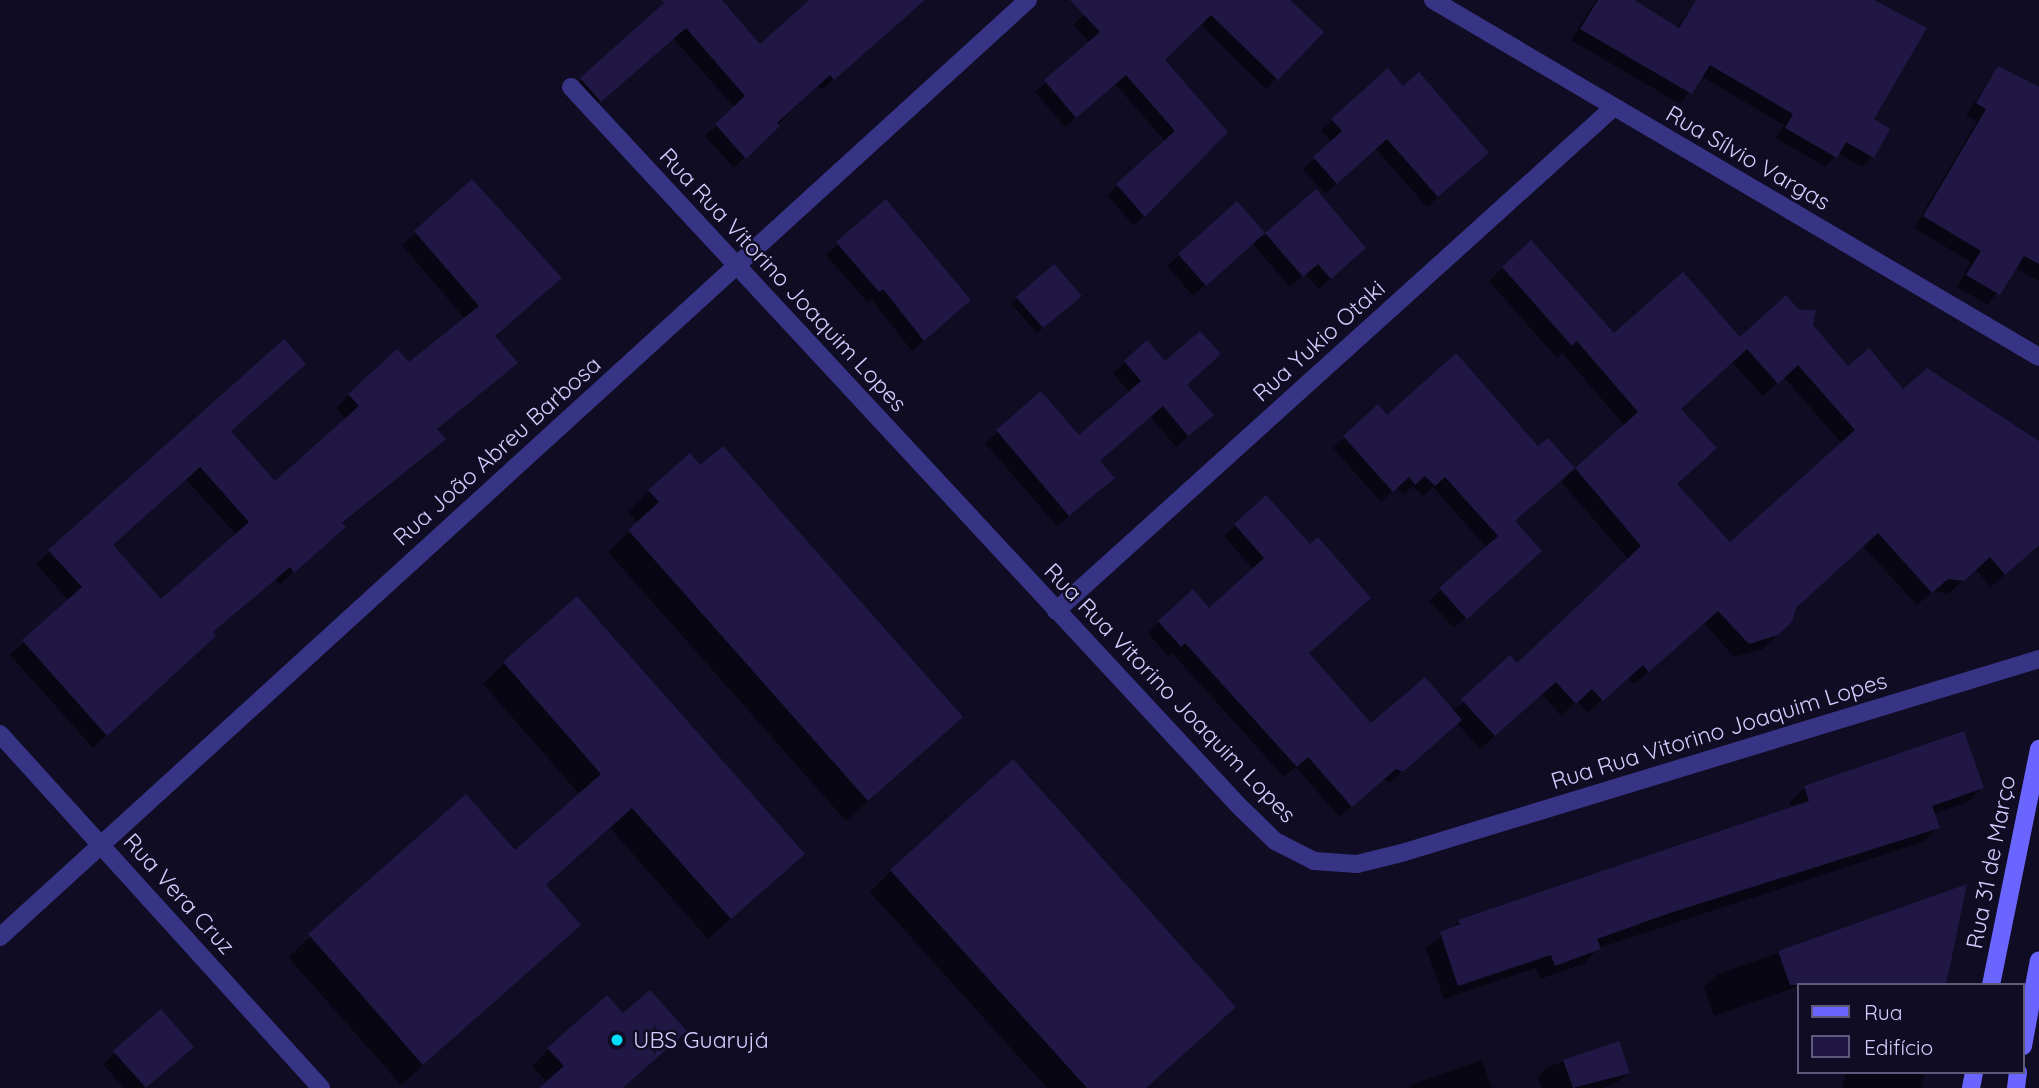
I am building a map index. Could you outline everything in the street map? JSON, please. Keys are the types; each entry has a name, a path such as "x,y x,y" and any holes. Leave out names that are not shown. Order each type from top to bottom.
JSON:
{"main road":[{"name":"Rua 31 de Março","path":"1991,983 2039,749"},
{"path":"2025,1035 2039,960"}],"street":[{"name":"Rua João Abreu Barbosa","path":"0,937 1028,0"},
{"name":"Rua Sílvio Vargas","path":"1433,0 2039,358"},
{"name":"Rua Rua Vitorino Joaquim Lopes","path":"571,88 1056,611 1275,841 1314,861 1357,864 2039,659"},
{"name":"Rua Yukio Otaki","path":"1056,611 1614,107"},
{"name":"Rua Vera Cruz","path":"0,734 321,1088"}],"building":[{"path":"661,0 722,0 760,44 809,0 925,0 834,80 830,75 777,123 780,126 746,159 715,124 745,96 686,28 601,102 580,78 664,3"},
{"path":"1070,0 1290,0 1324,32 1278,80 1211,15 1165,60 1228,132 1145,217 1116,184 1175,131 1126,75 1076,118 1044,80 1100,32"},
{"path":"1598,0 1634,0 1679,28 1696,0 1874,0 1927,28 1874,119 1890,129 1874,158 1846,142 1837,158 1785,128 1793,114 1710,65 1692,94 1580,29"},
{"path":"1998,66 2039,87 2039,264 2024,256 2000,295 1966,275 1981,251 1923,216 1986,109 1976,103"},
{"path":"1388,68 1403,86 1419,72 1489,153 1438,197 1387,139 1337,184 1313,157 1342,131 1331,119"},
{"path":"472,179 562,278 495,336 518,363 437,429 446,439 342,523 346,527 294,573 290,567 213,632 216,636 107,736 22,640 82,587 48,550 284,339 306,364 231,431 275,481 359,406 348,394 397,349 409,362 479,306 414,231","holes":["200,467 249,522 161,599 113,545"]},
{"path":"1316,189 1366,248 1331,279 1318,264 1303,277 1265,233"},
{"path":"886,199 971,300 924,341 883,289 879,292 836,242"},
{"path":"1237,201 1265,233 1206,286 1178,254"},
{"path":"1531,240 1614,333 1683,272 1740,337 1786,295 1799,310 1816,310 1813,325 1848,366 1869,348 1903,389 1927,368 2039,441 2039,545 2005,575 1990,557 1964,581 1948,579 1932,593 1878,533 1796,608 1792,622 1778,635 1749,644 1718,611 1649,672 1643,665 1603,701 1592,689 1576,704 1556,682 1495,736 1461,699 1510,655 1517,663 1641,546 1575,468 1638,412 1577,341 1572,346 1502,267","holes":["1747,349 1778,384 1798,365 1855,430 1730,542 1677,484 1717,448 1681,409"]},
{"path":"1054,264 1082,296 1043,328 1016,297"},
{"path":"1200,331 1221,354 1187,385 1214,415 1188,436 1163,406 1100,461 1115,478 1069,516 996,430 1041,391 1079,435 1141,381 1124,361 1147,340 1165,361"},
{"path":"1456,353 1538,446 1548,438 1575,468 1515,521 1542,551 1467,619 1439,588 1498,536 1445,477 1435,486 1425,476 1415,485 1409,477 1393,492 1343,436 1378,404 1387,415"},
{"path":"723,446 963,717 868,801 628,530 659,502 648,490 690,453 700,465"},
{"path":"1266,495 1310,544 1318,537 1371,598 1309,653 1371,723 1425,677 1462,720 1403,772 1396,769 1352,807 1308,757 1297,767 1185,643 1181,647 1158,621 1193,589 1209,608 1264,558 1234,524"},
{"path":"577,596 805,854 731,919 632,808 546,885 581,925 423,1065 308,934 466,794 515,850 601,774 503,662"},
{"path":"1964,731 1984,788 1932,806 1940,828 1670,913 1597,939 1601,949 1555,966 1551,955 1458,986 1440,932 1460,924 1458,920 1809,801 1804,786"},
{"path":"1013,759 1236,1007 1146,1088 1087,1088 890,870"},
{"path":"1967,884 1946,983 1790,985 1778,951"},
{"name":"UBS Guarujá","path":"650,990 687,1031 623,1088 539,1088 564,1066 547,1048 607,995 623,1013"},
{"path":"161,1009 194,1047 146,1088 113,1051"},
{"path":"1619,1041 1630,1073 1573,1088 1563,1060"}],"place":[{"name":"UBS Guarujá","path":"617,1040"}]}
